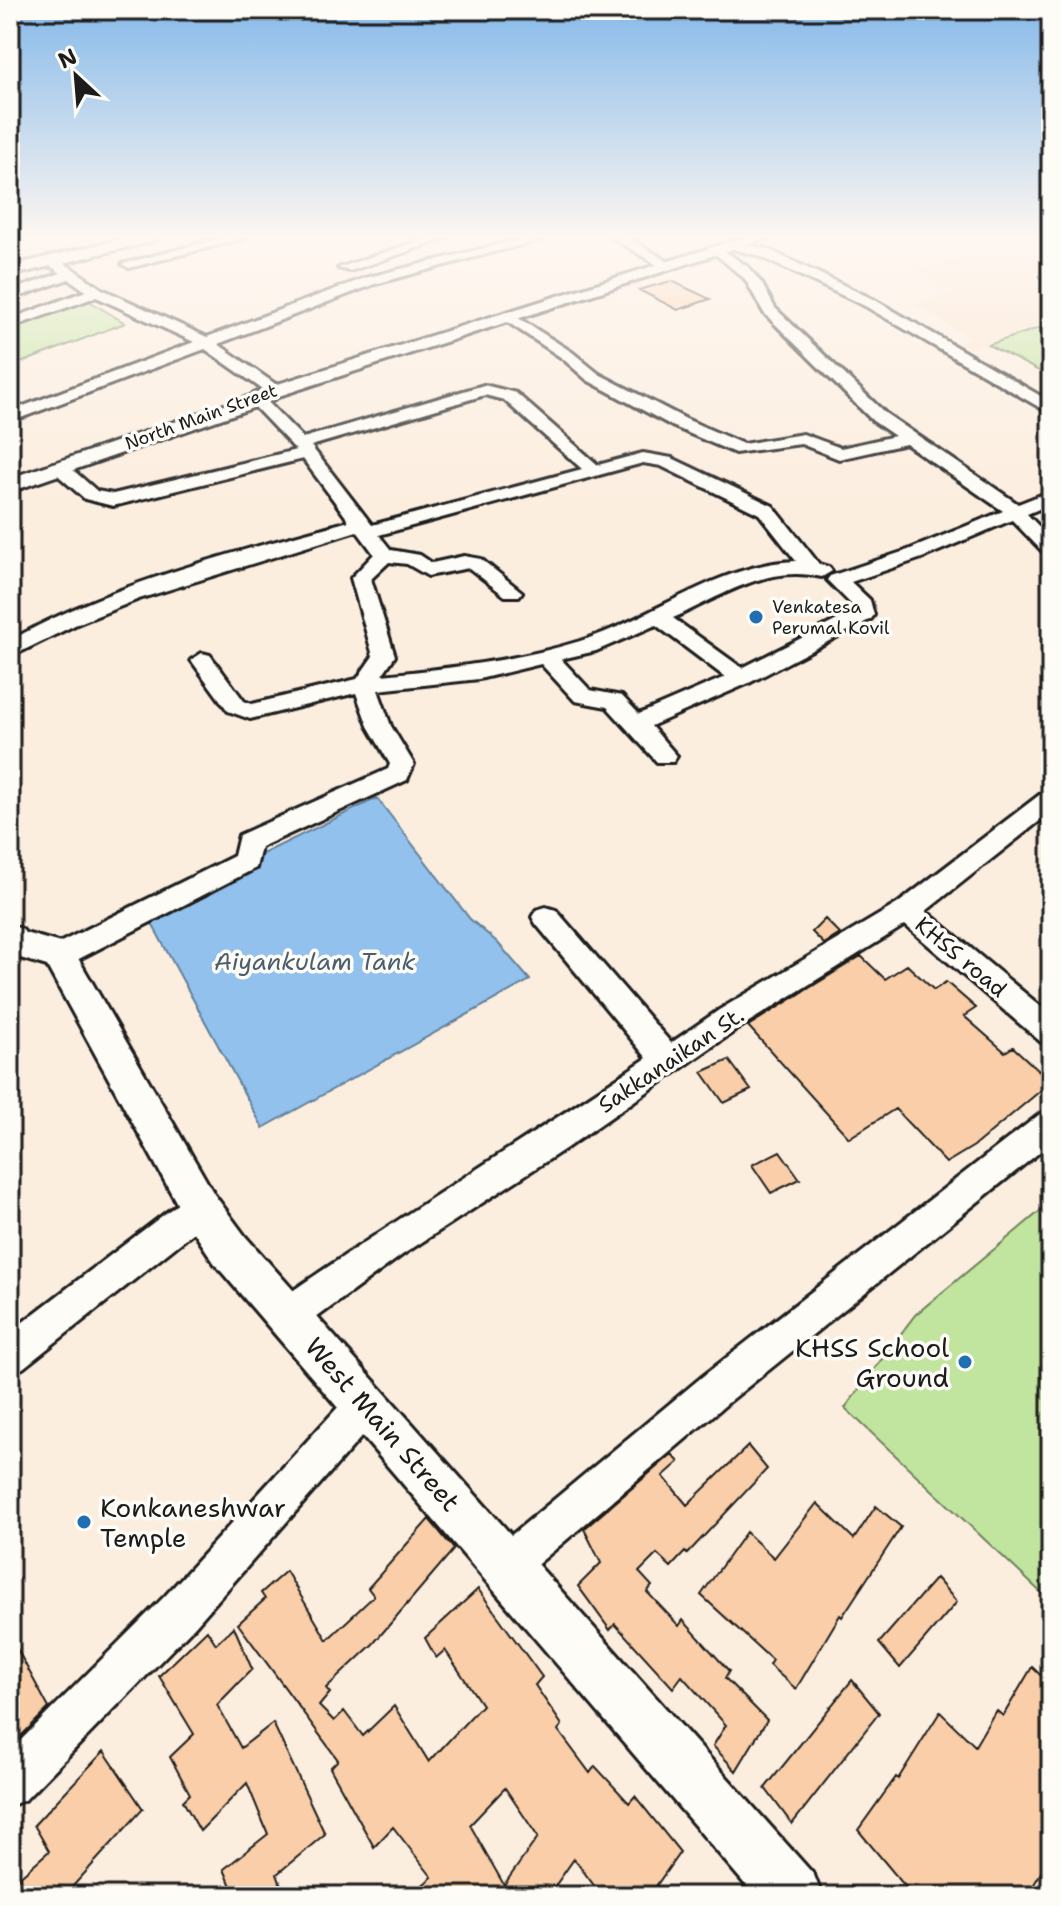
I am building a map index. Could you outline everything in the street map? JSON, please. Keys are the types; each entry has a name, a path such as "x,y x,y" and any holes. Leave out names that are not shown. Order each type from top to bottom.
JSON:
{"street":[{"path":"171,327 205,342 266,396 385,555 413,559 428,570 464,562 474,563 512,592"},
{"path":"10,417 246,327"},
{"name":"North Main Street","path":"10,485 224,409 477,327"},
{"path":"523,327 567,355 593,377 680,423 741,449 803,439 839,454 909,438"},
{"path":"784,327 879,417 1009,508 1051,549"},
{"path":"911,327 1051,409"},
{"path":"59,467 91,495 113,500 303,449 484,390 510,396 595,471"},
{"path":"10,650 49,626 263,550 643,458 666,462 766,510 812,568"},
{"path":"837,580 915,554 1009,508 1051,497"},
{"path":"11,942 59,956 247,861 248,842 398,774 402,764 390,748 368,699 365,684 384,656 361,578 385,555"},
{"path":"202,660 242,711 259,711 365,684 479,672 588,646 745,576 779,566 812,568 837,580 863,604 864,615 741,678 635,724"},
{"path":"658,617 741,678"},
{"path":"546,656 587,698 614,701 665,756"},
{"name":"Sakkanaikan St.","path":"288,1316 390,1243 542,1147 729,1019 907,911 1051,799"},
{"name":"KHSS road","path":"907,911 1051,1033"},
{"path":"546,917 668,1061"},
{"name":"West Main Street","path":"59,956 200,1207 230,1250 793,1896"},
{"path":"505,1566 716,1389 1051,1124"},
{"path":"10,1355 200,1207"},
{"path":"10,1783 180,1611 365,1405"}],"shaded area":[{"path":"952,327 1034,327 972,348 960,343 970,337"}],"green space":[{"path":"10,327 115,327 10,367"},
{"path":"1042,327 1051,327 1051,377 988,345"},
{"name":"KHSS School Ground","path":"1051,1202 1051,1602 845,1408 915,1315"}],"water":[{"name":"Aiyankulam Tank","path":"377,798 470,919 497,942 530,980 263,1128 145,911"}],"building":[{"path":"825,919 840,934 824,944 812,932"},
{"path":"861,956 885,979 907,965 934,990 946,982 976,1008 964,1016 1005,1052 1013,1047 1051,1082 974,1146 946,1163 895,1109 849,1138 748,1026"},
{"path":"729,1060 751,1090 724,1103 702,1072"},
{"path":"780,1151 800,1179 771,1193 752,1165"},
{"path":"748,1446 767,1469 671,1567 657,1554 639,1572 652,1586 647,1592 679,1626 683,1620 729,1671 725,1678 767,1720 736,1771 713,1746 726,1725 682,1676 673,1688 615,1624 610,1630 578,1586 601,1563 584,1529 672,1454 679,1462 663,1476 687,1505"},
{"path":"817,1503 854,1539 876,1506 901,1527 842,1617 840,1615 796,1689 769,1665 772,1660 701,1595 746,1532 774,1558"},
{"path":"429,1519 454,1549 373,1644 326,1688 330,1693 319,1706 334,1721 344,1711 363,1736 394,1706 429,1762 482,1705 445,1650 436,1658 425,1638 478,1589 542,1677 535,1685 562,1725 558,1730 590,1773 595,1766 629,1803 635,1796 680,1852 649,1896 602,1896 574,1859 548,1896 410,1896 432,1877 393,1827 374,1847 330,1768 338,1760 238,1624 265,1599 261,1593 286,1571 327,1640 374,1596 368,1588","holes":["505,1788 538,1837 504,1885 470,1825"]},
{"path":"936,1578 957,1602 900,1668 879,1643"},
{"path":"234,1627 252,1669 217,1705 241,1748 273,1723 325,1834 277,1874 285,1896 235,1896 224,1869 268,1834 247,1783 200,1831 183,1801 190,1794 170,1757 194,1734 159,1676 207,1630 216,1644"},
{"path":"10,1636 49,1708 10,1747"},
{"path":"1032,1667 1051,1685 1051,1856 1027,1896 913,1896 858,1830 896,1777 898,1779 940,1712 975,1746 996,1710 1003,1716"},
{"path":"852,1680 879,1713 792,1824 765,1788"},
{"path":"104,1751 143,1809 64,1896 21,1896 15,1881 49,1851 34,1825"}],"place":[{"name":"Venkatesa Perumal Kovil","path":"756,617"},
{"name":"KHSS School Ground","path":"965,1362"},
{"name":"Konkaneshwar Temple","path":"84,1522"}]}
